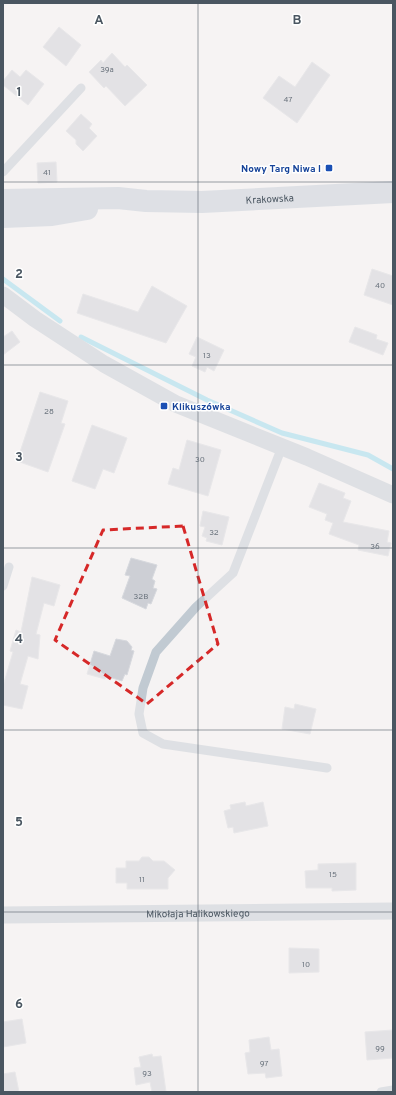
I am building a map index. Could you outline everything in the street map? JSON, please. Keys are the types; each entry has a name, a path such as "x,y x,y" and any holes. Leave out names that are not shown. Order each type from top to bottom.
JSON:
{"main road":[{"name":"Krakowska","path":"3,200 118,198 146,201 202,202 393,192"},
{"name":"Krakowska","path":"3,217 52,215 146,201"}],"street":[{"path":"3,295 35,319 104,364 176,404 282,447 393,495"},
{"name":"Mikołaja Halikowskiego","path":"3,915 393,912"}],"lane":[{"path":"3,172 81,88"},
{"path":"282,447 234,573 196,607 156,652 144,688 139,714 144,733 163,744 327,768"},
{"path":"3,586 9,566"},
{"path":"381,1092 393,1090"}],"highlighted area":[{"path":"183,526 218,644 147,704 55,640 103,530"}],"building":[{"path":"59,27 81,45 66,66 43,47"},
{"path":"112,53 125,67 127,65 147,85 125,106 106,86 104,88 89,72 101,60 103,63"},
{"path":"312,62 330,75 297,123 263,98 279,76 295,87"},
{"path":"12,70 20,77 26,70 44,84 28,105 3,85 3,81"},
{"path":"81,114 92,124 89,128 97,136 83,151 76,144 76,140 66,131"},
{"path":"56,162 57,182 38,183 37,163"},
{"path":"372,269 393,276 393,305 364,295"},
{"path":"152,286 187,306 166,343 77,313 83,294 138,312"},
{"path":"355,327 377,335 376,339 388,343 383,355 349,342"},
{"path":"12,331 20,342 3,355 3,337"},
{"path":"197,337 224,350 214,371 207,367 205,372 192,366 196,357 189,354"},
{"path":"40,392 68,401 61,423 65,424 48,472 17,461"},
{"path":"92,425 127,438 114,473 103,469 95,489 72,481"},
{"path":"187,440 221,450 208,496 168,484 173,468 179,470"},
{"path":"319,483 345,493 343,498 351,501 343,522 389,531 387,542 391,543 388,556 358,550 359,545 329,534 333,523 325,520 327,514 309,507"},
{"path":"203,511 229,517 222,545 206,541 207,538 202,536 205,527 200,526"},
{"path":"131,558 157,565 152,579 155,581 153,588 157,589 151,604 148,603 146,609 122,598 130,576 125,575"},
{"path":"32,577 60,585 54,606 44,603 36,634 40,635 38,659 28,656 20,684 28,686 22,709 3,705 3,686 13,652 10,651 16,630 21,632"},
{"path":"116,639 127,641 132,647 131,650 134,651 127,675 125,674 122,681 106,676 105,679 87,674 94,651 110,656"},
{"path":"295,704 316,709 310,734 282,729 285,707 294,709"},
{"path":"245,802 246,806 263,802 268,826 234,833 233,827 228,828 224,811 231,809 230,805"},
{"path":"142,857 149,857 153,861 164,861 175,870 168,878 168,889 127,889 127,883 116,883 116,868 126,868 126,861 139,861"},
{"path":"356,863 356,890 332,891 332,888 306,888 305,871 318,870 318,864"},
{"path":"289,948 319,949 319,972 289,973"},
{"path":"22,1019 26,1043 3,1047 3,1022"},
{"path":"393,1030 393,1058 367,1060 365,1032"},
{"path":"269,1037 271,1050 279,1049 282,1076 266,1078 265,1073 248,1074 245,1053 250,1052 249,1040"},
{"path":"152,1054 153,1057 161,1056 166,1092 152,1092 150,1082 136,1085 134,1068 141,1067 139,1057"},
{"path":"15,1072 19,1092 3,1092 3,1074"}],"waterway":[{"name":"Klikuszówka","path":"3,279 60,321"},
{"name":"Klikuszówka","path":"81,337 207,400 282,433 368,455 393,469"}],"place":[{"name":"Nowy Targ Niwa I","path":"329,168"},
{"name":"Klikuszówka","path":"164,406"}]}
